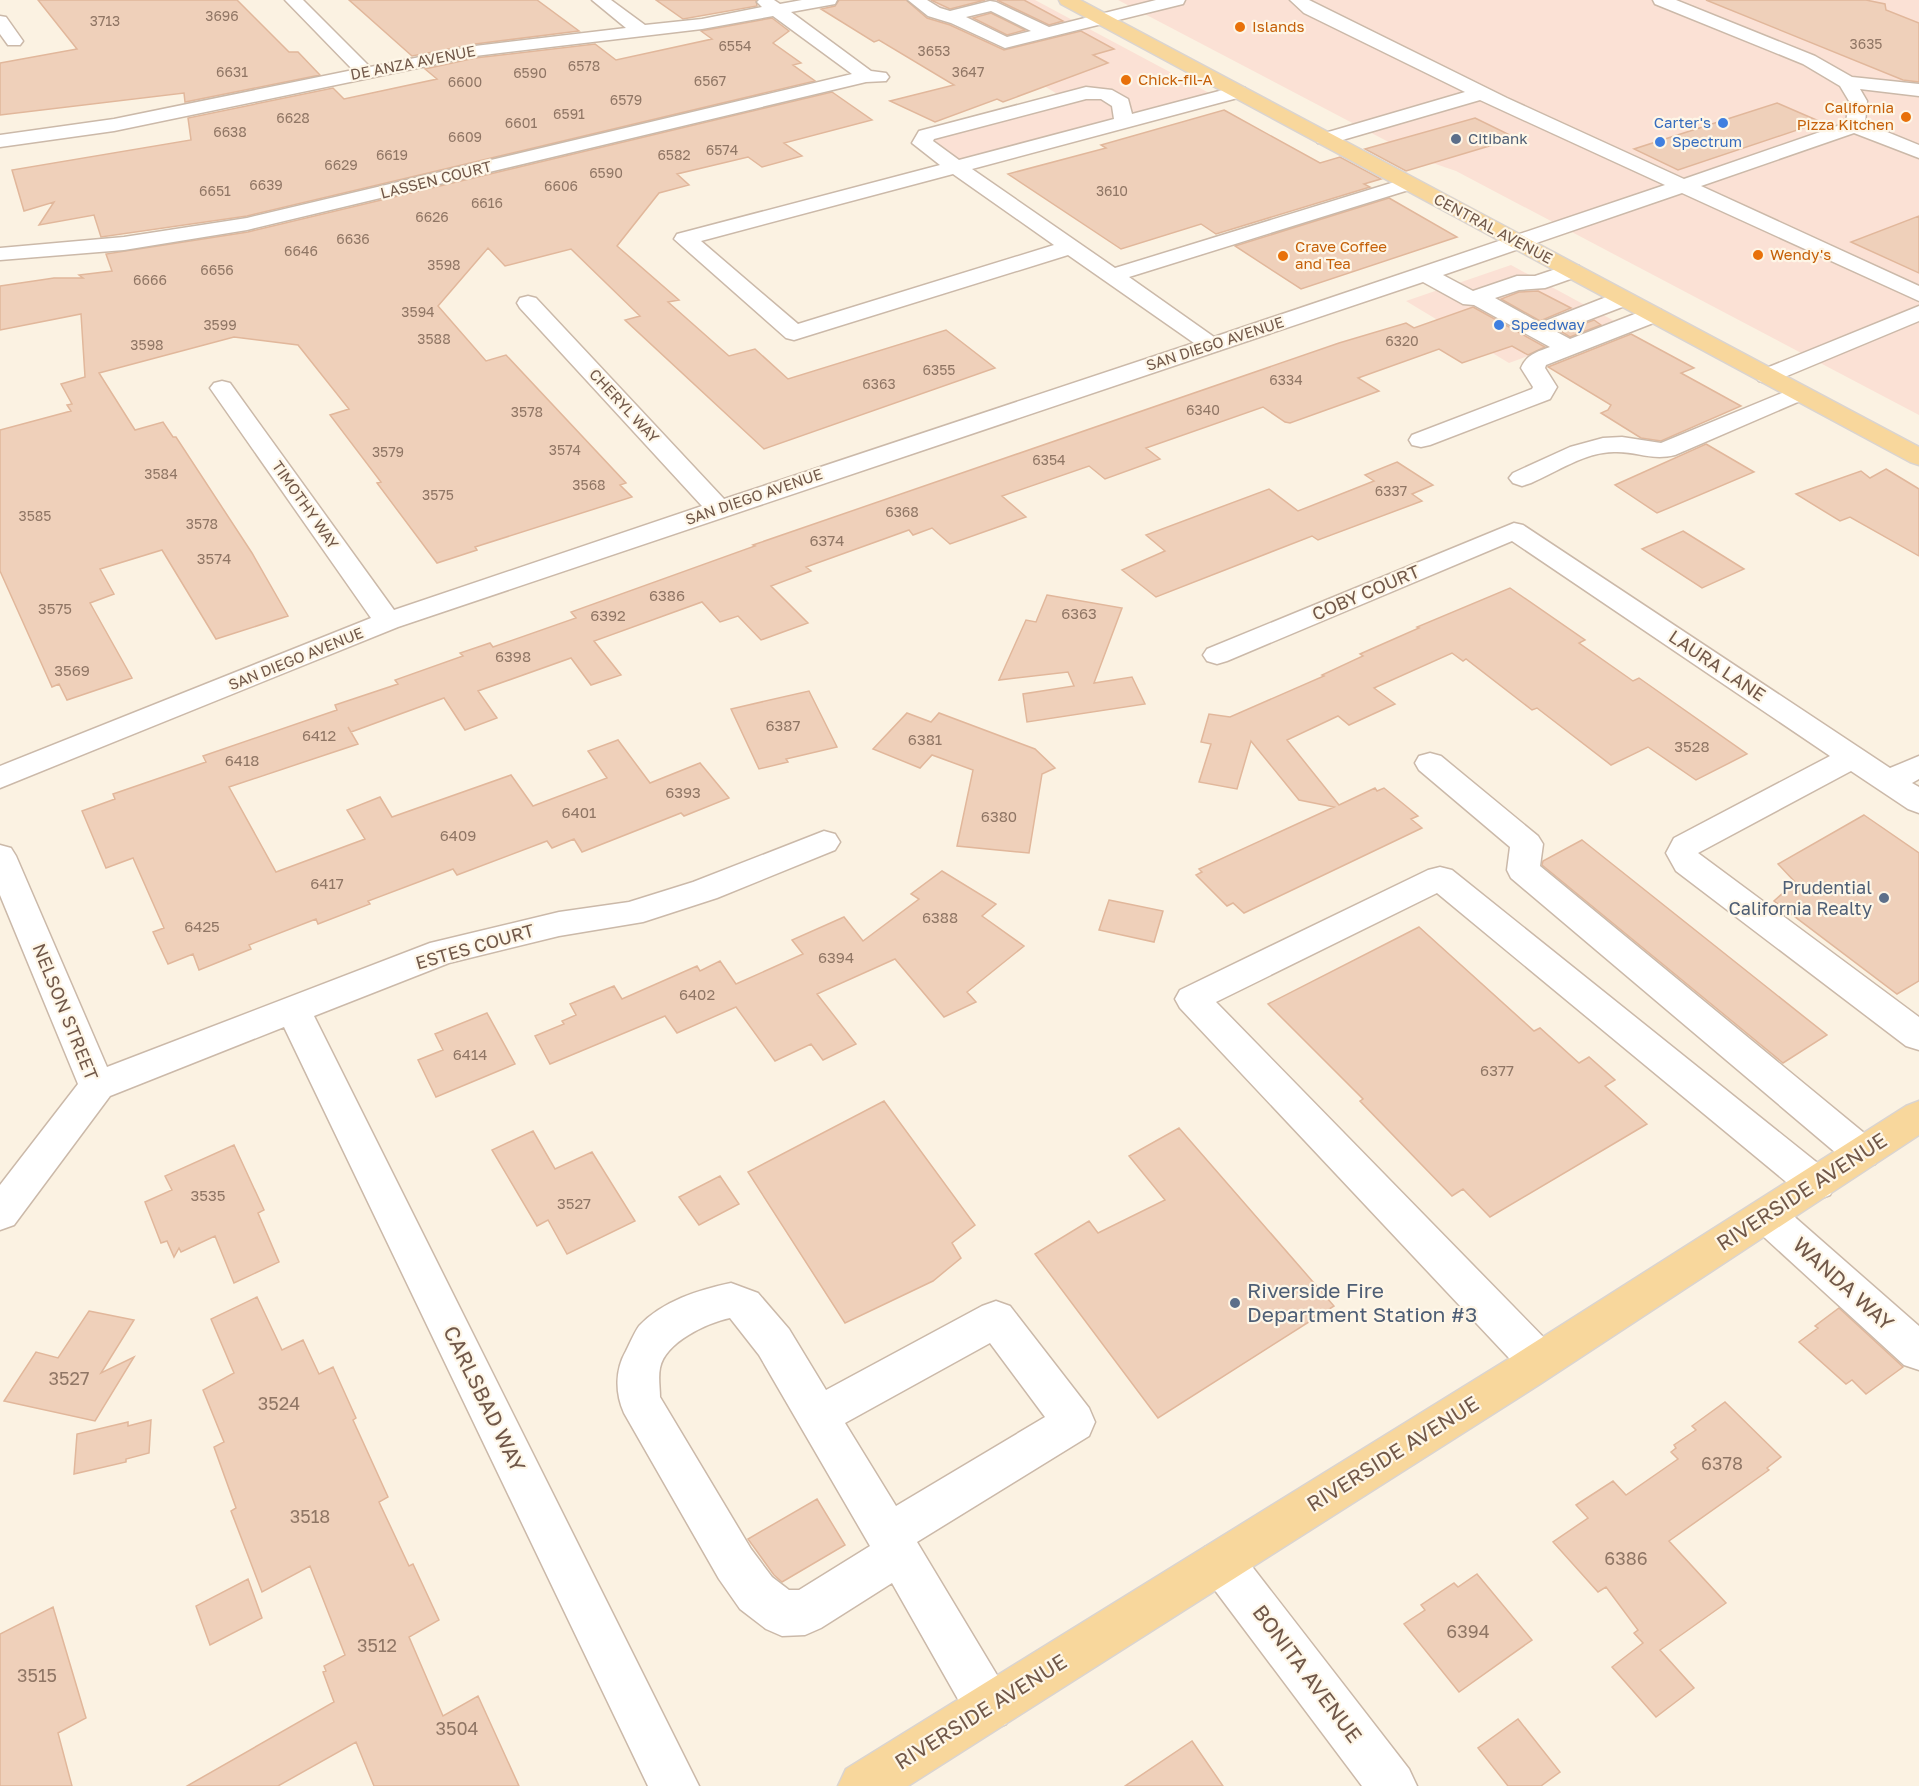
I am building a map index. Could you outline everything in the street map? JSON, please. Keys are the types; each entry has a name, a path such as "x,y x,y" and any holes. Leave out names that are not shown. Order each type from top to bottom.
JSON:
{"main road":[{"name":"CENTRAL AVENUE","path":"1067,0 1919,457"},
{"name":"RIVERSIDE AVENUE","path":"863,1786 1539,1361 1919,1116"}],"street":[{"path":"293,0 366,73"},
{"path":"600,0 643,32"},
{"path":"763,0 779,11"},
{"name":"DE ANZA AVENUE","path":"0,141 114,125 366,73 516,45 643,32 779,11 829,0"},
{"path":"916,0 934,12 957,19 1005,43 1177,0"},
{"path":"1298,0 1310,9 1482,93 1914,287"},
{"path":"1661,0 1809,60 1847,82 1919,90"},
{"path":"957,19 958,13 996,7 1046,32"},
{"name":"LASSEN COURT","path":"0,254 119,244 247,224 873,76 789,21 779,11"},
{"path":"0,21 14,41"},
{"path":"1847,82 1857,101 1855,126 1919,153"},
{"path":"1071,247 794,333 685,239 1238,92"},
{"path":"1124,123 1121,103 1105,94 1086,93 926,135 922,143 1211,345"},
{"path":"1325,139 1482,93"},
{"name":"SAN DIEGO AVENUE","path":"0,778 388,621 719,508 1518,243 1855,126"},
{"path":"1111,276 1408,184"},
{"path":"1424,274 1471,299 1516,283 1537,283 1571,271"},
{"path":"1476,297 1569,348"},
{"path":"1539,331 1623,299"},
{"name":"CHERYL WAY","path":"528,303 719,508"},
{"path":"1767,376 1919,313"},
{"path":"1421,440 1541,394 1545,387 1533,368 1534,363 1653,315"},
{"name":"TIMOTHY WAY","path":"222,388 388,621"},
{"path":"1522,478 1600,446 1616,444 1654,452 1666,450 1799,393"},
{"name":"COBY COURT","path":"1217,655 1514,531"},
{"name":"LAURA LANE","path":"1514,531 1919,802"},
{"path":"1853,757 1685,846 1682,853 1687,862 1919,1036"},
{"path":"1430,763 1527,844 1523,870 1862,1154"},
{"path":"1889,782 1919,766"},
{"name":"ESTES COURT","path":"97,1086 442,952 559,924 631,914 705,890 824,842"},
{"name":"NELSON STREET","path":"0,856 97,1086 0,1214"},
{"path":"1539,1361 1192,999 1440,878 1816,1184"},
{"name":"CARLSBAD WAY","path":"294,1011 674,1786"},
{"name":"WANDA WAY","path":"1767,1216 1919,1352"},
{"path":"818,1416 996,1318 1074,1422 894,1544 806,1612 782,1612 756,1593 735,1564 639,1400 639,1366 653,1340 674,1322 704,1306 731,1300 744,1305 774,1342 894,1544 989,1707"},
{"name":"BONITA AVENUE","path":"1221,1562 1392,1786"}],"shaded area":[{"path":"904,0 1035,0 1211,94 961,161 921,133 1059,95"},
{"path":"1118,0 1919,0 1919,415 1456,171 1421,159"},
{"path":"1511,265 1618,323 1509,363 1406,301"}],"building":[{"path":"38,0 237,0 289,52 298,52 320,75 185,102 184,93 0,115 0,63 77,49"},
{"path":"349,0 537,0 579,31 475,44 412,56"},
{"path":"656,0 756,0 757,6 683,19"},
{"path":"839,0 906,0 927,18 950,25 1004,50 1081,31 1114,49 1093,55 1108,63 1003,102 997,99 935,122 890,101 954,85 879,40 874,42 821,9 835,6"},
{"path":"931,0 985,0 950,9"},
{"path":"997,0 1024,0 1063,21 1049,25"},
{"path":"1706,0 1866,0 1885,4 1886,10 1919,23 1919,82 1903,80"},
{"path":"991,13 1025,30 1007,35 973,18"},
{"path":"772,18 789,31 773,43 801,63 793,65 815,81 247,216 101,237 94,215 39,225 54,202 24,211 12,170 191,140 188,118 333,88 344,99 437,79 425,69 475,58 595,44 616,60 712,39 701,31"},
{"path":"832,92 872,120 784,143 802,156 762,167 748,157 677,174 689,185 659,193 617,246 679,300 668,302 729,356 755,349 788,379 946,330 995,368 764,449 625,320 640,316 571,249 505,266 488,248 438,306 486,361 506,355 626,483 620,485 632,497 475,547 477,550 437,563 377,483 381,482 330,415 349,409 298,345 234,337 99,373 135,430 163,422 173,437 176,437 252,553 288,616 216,639 162,550 100,569 114,594 90,603 132,678 67,700 59,684 52,687 0,571 0,430 71,411 67,405 72,404 61,384 85,377 81,314 0,330 0,286 54,278 83,278 79,275 112,271 106,254 248,232"},
{"path":"1777,103 1821,122 1678,170 1634,149"},
{"path":"1224,110 1320,163 1340,157 1381,179 1364,184 1370,187 1216,234 1201,224 1121,249 1008,174 1106,148 1101,145"},
{"name":"Citibank","path":"1475,118 1516,138 1406,171 1365,149"},
{"path":"1389,198 1457,237 1301,289 1235,246"},
{"path":"1919,216 1919,273 1851,242"},
{"path":"1538,291 1571,308 1540,321 1501,299 1519,292"},
{"path":"1473,307 1545,347 1528,355 1512,346 1462,363 1439,349 1358,378 1379,391 1290,423 1263,407 1146,448 1160,459 1105,479 1089,466 1002,496 1026,517 950,544 932,528 913,535 909,530 806,567 811,571 771,586 808,623 761,640 738,616 720,622 702,602 594,641 621,675 591,685 571,658 478,691 497,718 465,730 444,698 351,732 348,727 358,744 229,787 276,872 365,839 347,810 380,797 392,817 511,775 533,806 607,778 588,751 618,740 650,783 700,763 729,798 684,816 681,813 582,852 574,839 552,848 547,841 457,875 453,869 368,901 370,904 318,924 316,919 249,945 251,949 199,970 193,954 168,964 153,932 164,928 133,858 106,868 82,811 115,799 113,794 206,762 203,756 337,710 335,705 398,684 395,680 463,656 460,653 490,643 493,647 576,618 571,612 755,546 753,545 1339,343 1406,323 1414,328"},
{"path":"1594,320 1601,325 1570,337 1562,332"},
{"path":"1631,334 1694,368 1681,373 1741,406 1661,441 1641,438 1601,413 1608,410 1611,405 1548,367"},
{"path":"1706,444 1754,472 1657,513 1615,485"},
{"path":"1397,462 1433,485 1412,494 1422,501 1318,540 1312,536 1156,597 1122,570 1165,551 1146,535 1269,489 1298,511 1374,481 1365,475"},
{"path":"1886,469 1919,489 1919,556 1850,517 1840,521 1796,494 1861,471 1870,478"},
{"path":"1683,531 1744,569 1702,588 1642,549"},
{"path":"1510,588 1585,640 1579,643 1633,681 1639,678 1747,754 1696,780 1648,747 1611,765 1537,708 1532,710 1466,659 1463,661 1452,653 1374,688 1395,704 1349,725 1338,716 1287,740 1339,805 1375,788 1377,791 1384,788 1418,816 1411,819 1422,828 1244,913 1233,903 1227,906 1196,875 1202,872 1199,869 1334,807 1299,800 1251,741 1237,789 1199,782 1211,744 1201,742 1209,714 1230,717 1324,676 1322,675 1363,656 1360,654 1419,628 1417,627"},
{"path":"1047,595 1122,608 1094,683 1132,677 1145,704 1027,722 1023,694 1074,686 1068,672 999,680 1026,620 1036,622"},
{"path":"809,691 837,747 786,759 788,762 759,769 731,709"},
{"path":"907,713 931,722 939,713 1035,749 1055,768 1042,774 1029,853 957,846 973,770 932,755 920,768 873,749"},
{"path":"1864,815 1919,853 1919,981 1897,994 1774,901 1795,882 1778,864"},
{"path":"1582,840 1827,1035 1783,1063 1542,865 1543,861"},
{"path":"942,871 996,904 982,916 1024,946 967,992 976,1002 944,1017 895,959 817,994 856,1044 823,1060 811,1044 775,1061 736,1007 677,1033 665,1016 550,1064 535,1036 564,1024 562,1021 576,1015 570,1004 614,986 622,999 697,966 700,971 720,961 736,984 803,954 792,940 844,917 863,941 919,899 911,894"},
{"path":"1109,900 1163,911 1154,942 1099,930"},
{"path":"1419,927 1534,1031 1540,1028 1579,1063 1589,1057 1615,1080 1605,1086 1647,1124 1490,1217 1463,1189 1452,1196 1360,1101 1363,1099 1268,1004"},
{"path":"487,1013 515,1064 436,1097 418,1060 443,1050 435,1034"},
{"path":"884,1101 975,1225 952,1243 961,1258 933,1281 845,1323 748,1172"},
{"path":"1179,1128 1334,1306 1158,1418 1035,1254 1089,1221 1098,1233 1165,1200 1129,1156"},
{"path":"533,1131 555,1169 592,1152 635,1221 567,1254 548,1220 537,1226 492,1150"},
{"path":"234,1145 264,1210 258,1213 279,1262 234,1283 215,1236 181,1252 179,1248 174,1257 167,1241 161,1243 145,1202 172,1190 165,1176"},
{"path":"720,1176 739,1204 699,1225 679,1197"},
{"path":"257,1297 282,1350 303,1340 319,1374 333,1367 356,1418 353,1420 388,1497 379,1502 409,1566 413,1564 439,1620 409,1637 443,1716 478,1696 519,1786 374,1786 356,1742 278,1786 187,1786 334,1702 323,1672 326,1671 324,1666 345,1655 310,1566 262,1592 231,1511 236,1508 214,1447 224,1442 203,1390 234,1373 211,1319"},
{"path":"1839,1308 1903,1367 1866,1394 1852,1380 1846,1384 1799,1342 1818,1328 1815,1326"},
{"path":"89,1311 134,1320 101,1373 134,1357 95,1421 4,1401 36,1352 58,1358"},
{"path":"1725,1402 1781,1457 1767,1468 1769,1470 1669,1541 1726,1603 1660,1650 1694,1688 1656,1717 1612,1667 1643,1643 1634,1633 1638,1630 1606,1587 1598,1592 1553,1542 1588,1518 1576,1505 1613,1481 1626,1495 1678,1459 1671,1452 1676,1448 1674,1445 1696,1430 1692,1426"},
{"path":"151,1420 149,1453 126,1459 126,1462 74,1474 77,1434 128,1422 128,1426"},
{"path":"817,1499 845,1545 782,1582 774,1575 748,1539"},
{"path":"1477,1574 1532,1640 1459,1692 1404,1624 1425,1610 1421,1605 1454,1583 1458,1587"},
{"path":"248,1579 262,1618 210,1645 196,1606"},
{"path":"53,1607 86,1718 58,1733 72,1786 0,1786 0,1634"},
{"path":"1518,1719 1560,1772 1541,1786 1508,1786 1478,1748"},
{"path":"1192,1741 1223,1786 1125,1786"}],"place":[{"name":"Islands","path":"1240,27"},
{"name":"Chick-fil-A","path":"1126,80"},
{"name":"California Pizza Kitchen","path":"1906,117"},
{"name":"Carter's","path":"1723,123"},
{"name":"Citibank","path":"1456,139"},
{"name":"Spectrum","path":"1660,142"},
{"name":"Wendy's","path":"1758,255"},
{"name":"Crave Coffee and Tea","path":"1283,256"},
{"name":"Speedway","path":"1499,325"},
{"name":"Prudential California Realty","path":"1884,898"},
{"name":"Riverside Fire Department Station #3","path":"1235,1303"}]}
